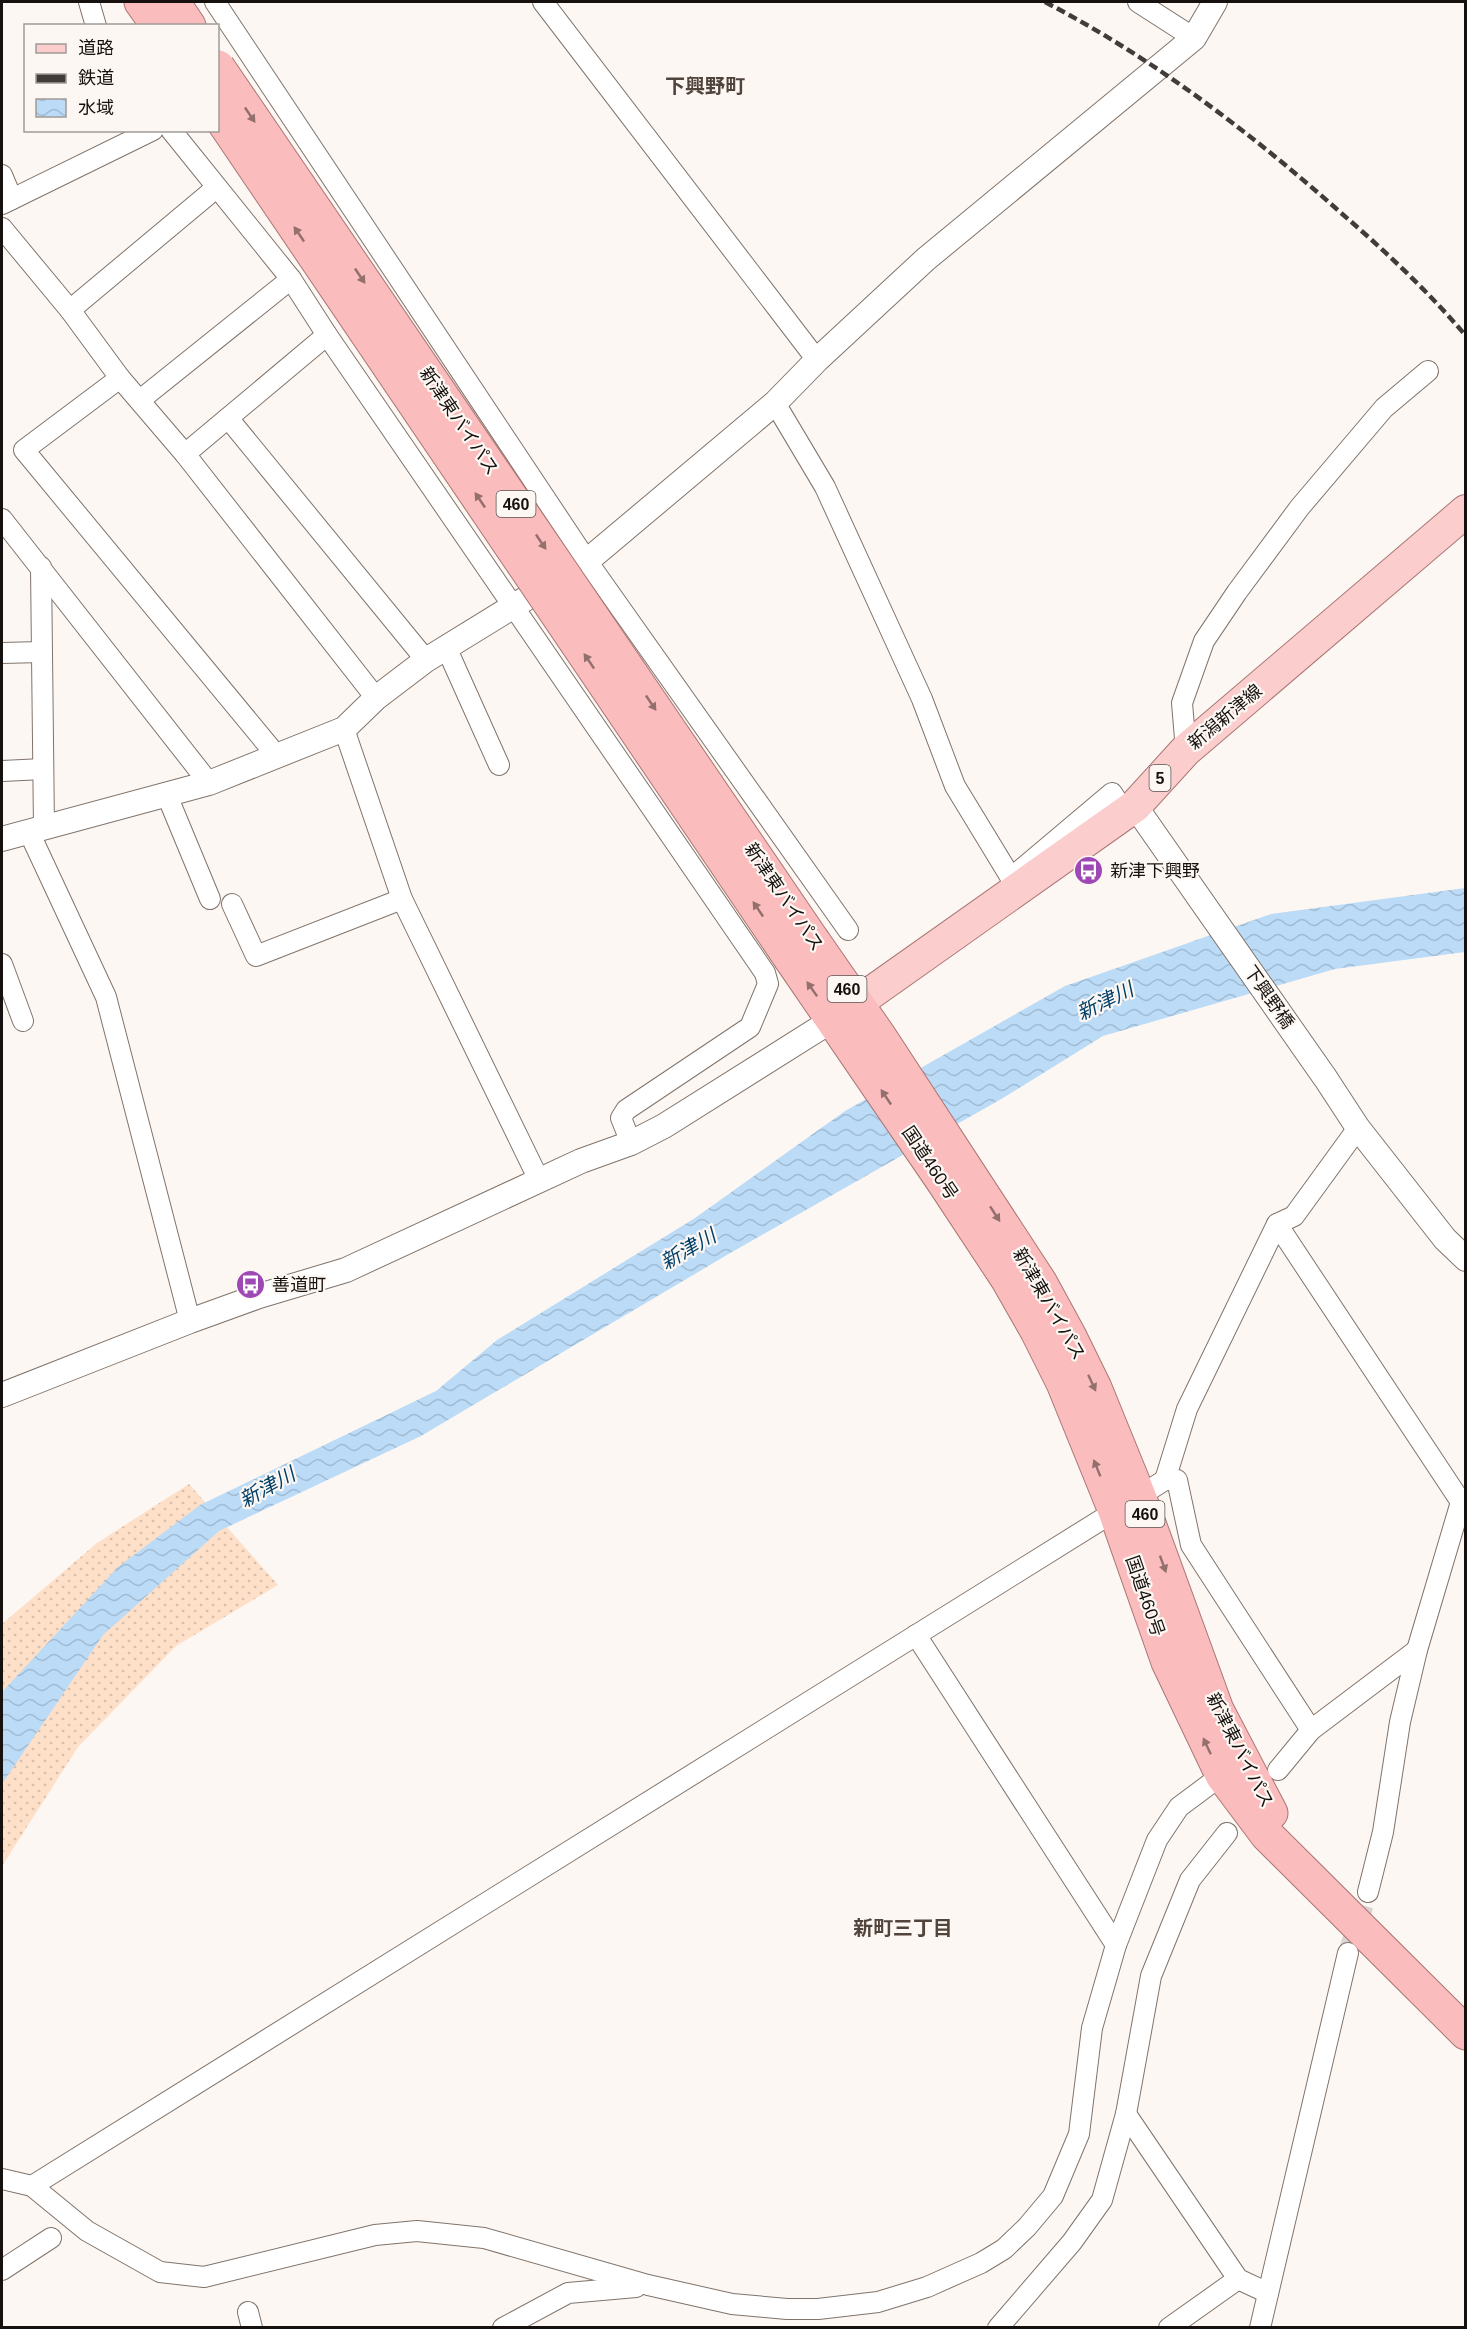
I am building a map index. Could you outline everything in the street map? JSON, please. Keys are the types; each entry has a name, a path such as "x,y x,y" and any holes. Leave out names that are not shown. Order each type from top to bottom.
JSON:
{"highway":[{"path":"141,2 157,24"},
{"path":"173,2 188,24"},
{"name":"新津東バイパス","path":"219,69 802,950"},
{"name":"新津東バイパス","path":"219,115 845,1011"},
{"name":"国道460号","path":"845,1011 953,1172 1063,1383 1140,1496 1168,1662 1222,1775 1267,1835 1466,2033"},
{"name":"新津東バイパス","path":"1140,1496 1217,1710 1241,1759 1308,1874"}],"main road":[{"name":"新潟新津線","path":"845,1011 1130,809 1186,750 1466,511"}],"street":[{"path":"88,2 95,24"},
{"path":"215,2 587,561 848,930"},
{"path":"543,2 817,360"},
{"path":"1138,2 1194,38"},
{"path":"2,839 209,783 344,729 376,698 436,654 587,561 775,403 817,360 926,259 1194,38 1215,2"},
{"path":"2,175 7,202 149,132"},
{"path":"173,132 291,279 327,335 765,973 768,984 750,1027 626,1110 621,1118 631,1143"},
{"path":"70,310 216,188"},
{"path":"2,228 70,310 120,378 185,454 376,698"},
{"path":"140,400 291,279"},
{"path":"185,454 327,335"},
{"path":"1186,750 1182,703 1204,641 1300,507 1384,408 1428,370"},
{"path":"120,378 24,450 277,756"},
{"path":"775,403 825,487 922,699 955,786 1011,878 1112,793 1130,809"},
{"path":"228,418 436,654 499,765"},
{"path":"2,519 209,783"},
{"path":"41,567 43,769 37,830 106,997 190,1321"},
{"path":"2,653 41,652"},
{"path":"344,729 402,899 539,1180"},
{"path":"2,771 43,769"},
{"path":"166,793 210,898"},
{"name":"下興野橋","path":"1130,809 1212,915 1358,1128 1445,1239 1466,1258"},
{"path":"232,904 256,956 402,899"},
{"path":"2,964 23,1021"},
{"path":"2,1395 190,1321 259,1296 346,1270 580,1161 631,1143 664,1126 845,1011"},
{"path":"1140,1496 1187,1409 1277,1224 1294,1216 1358,1128"},
{"path":"1277,1224 1461,1502 1417,1650 1400,1722 1383,1832 1368,1892"},
{"path":"32,2186 1140,1496 1177,1480 1191,1545 1311,1730"},
{"path":"916,1635 1116,1945"},
{"path":"1278,1770 1311,1730 1417,1650"},
{"path":"2,2180 32,2186 87,2231 160,2272 204,2277 375,2235 417,2231 484,2238 648,2285 732,2304 818,2309 878,2302 927,2287 981,2263 1004,2248 1027,2227 1053,2196 1079,2134 1092,2028 1116,1945 1157,1840 1179,1807 1222,1775"},
{"path":"998,2328 1072,2242 1101,2200 1126,2114 1150,1976 1190,1880 1227,1833"},
{"path":"1260,2328 1348,1953"},
{"path":"1126,2114 1238,2279 1268,2293"},
{"path":"2,2270 51,2238"},
{"path":"1169,2328 1238,2279"},
{"path":"503,2328 568,2294 648,2285"}],"shaded area":[{"path":"189,1484 278,1585 176,1646 78,1747 2,1866 2,1624 97,1543"}],"water":[{"name":"新津川","path":"1465,888 1465,952 1335,969 1103,1036 1003,1098 732,1252 421,1436 219,1531 103,1635 2,1784 2,1692 118,1567 200,1505 436,1391 497,1340 695,1218 845,1111 1065,986 1271,914"}],"tunnel":[{"path":"1348,1953 1368,1892"}],"railway":[{"path":"1045,2 1161,72 1271,153 1389,256 1466,336"}],"place":[{"name":"新津下興野","path":"1089,871"},
{"name":"善道町","path":"251,1285"}],"district":[{"name":"下興野町","path":"705,86"},
{"name":"新町三丁目","path":"903,1928"}]}
